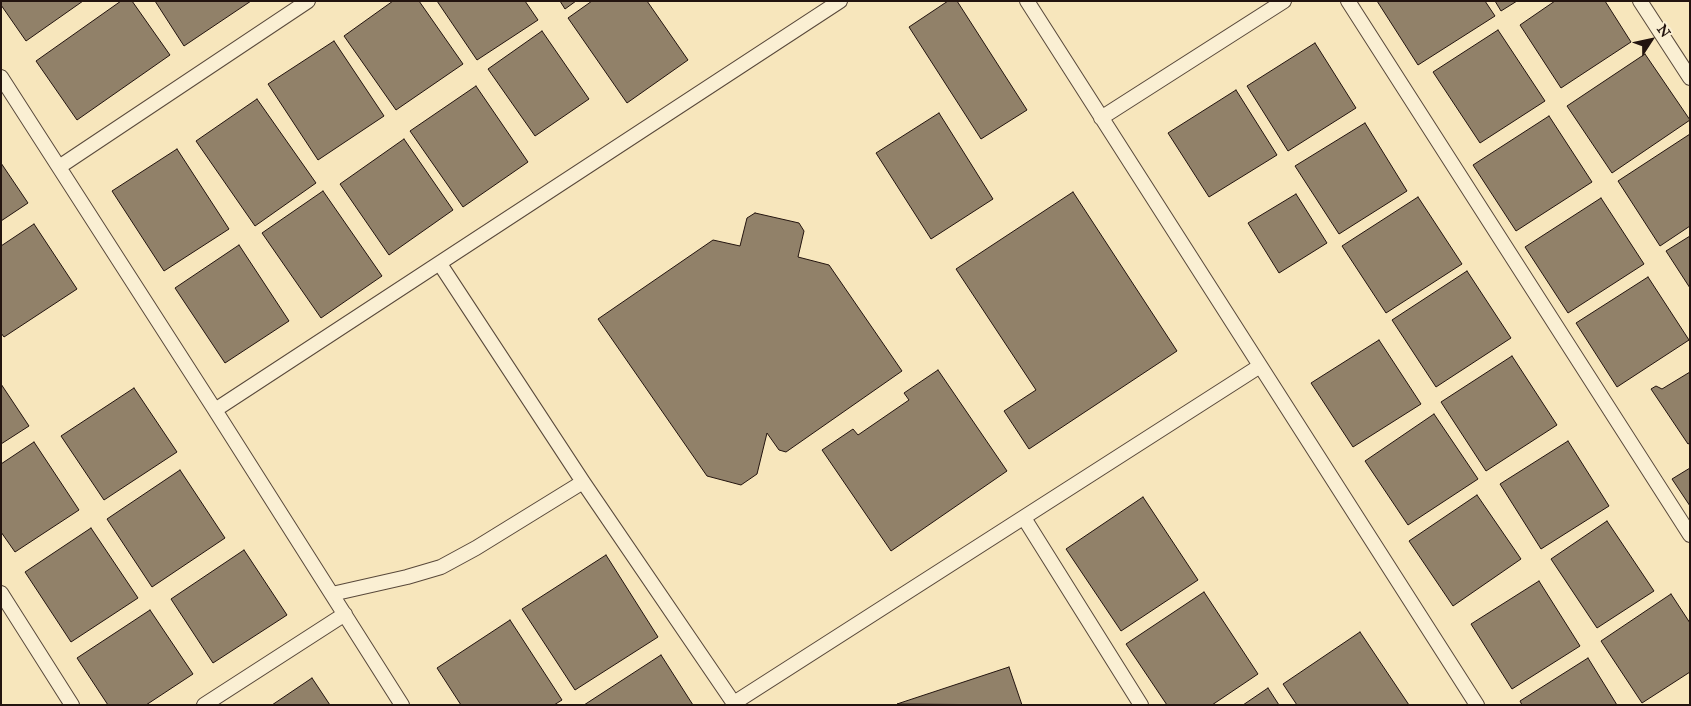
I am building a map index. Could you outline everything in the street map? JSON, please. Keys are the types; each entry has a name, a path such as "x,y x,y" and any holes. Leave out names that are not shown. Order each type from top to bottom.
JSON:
{"lane":[{"path":"59,167 308,1"},
{"path":"215,410 840,1"},
{"path":"1027,1 1477,705"},
{"path":"1102,118 1284,1"},
{"path":"1348,1 1690,535"},
{"path":"1640,1 1690,78"},
{"path":"1,77 402,705"},
{"path":"440,264 583,482 735,704 1260,366"},
{"path":"332,594 407,577 440,567 476,548 583,482"},
{"path":"1024,518 1141,705"},
{"path":"1,593 72,705"},
{"path":"204,705 345,614"}],"building":[{"path":"1,1 83,1 26,41 1,5"},
{"path":"121,1 132,1 170,55 77,120 36,61"},
{"path":"155,1 251,1 184,46"},
{"path":"393,1 419,1 463,64 396,110 344,36"},
{"path":"437,1 525,1 538,20 477,60"},
{"path":"560,1 576,1 565,9"},
{"path":"592,1 647,1 688,60 627,103 568,18"},
{"path":"948,1 957,1 1027,110 981,139 909,27"},
{"path":"1377,1 1485,1 1495,16 1418,65"},
{"path":"1495,1 1517,1 1501,11"},
{"path":"1555,1 1605,1 1631,42 1561,88 1520,25"},
{"path":"1498,30 1545,101 1480,143 1433,72"},
{"path":"542,31 589,99 535,136 488,69"},
{"path":"334,41 384,116 318,160 268,84"},
{"path":"1315,43 1356,108 1288,151 1247,86"},
{"path":"1645,54 1690,120 1612,173 1567,106"},
{"path":"476,86 528,162 463,207 410,131"},
{"path":"1236,90 1277,155 1209,197 1168,133"},
{"path":"257,99 316,183 255,226 196,141"},
{"path":"939,113 993,199 931,239 876,153"},
{"path":"1549,116 1592,182 1516,231 1473,165"},
{"path":"1365,123 1407,191 1339,234 1295,166"},
{"path":"1690,134 1690,226 1660,246 1618,181"},
{"path":"404,139 453,210 389,255 340,184"},
{"path":"177,149 229,229 164,271 112,191"},
{"path":"1,163 28,203 1,221"},
{"path":"323,191 382,276 321,318 262,233"},
{"path":"1073,192 1177,351 1029,449 1004,411 1036,390 956,269"},
{"path":"1296,194 1327,243 1279,273 1248,223"},
{"path":"1418,197 1462,264 1386,313 1342,246"},
{"path":"1601,198 1644,264 1568,313 1525,247"},
{"path":"755,213 799,223 804,231 798,257 829,265 902,371 786,452 779,450 767,433 757,474 741,485 707,476 598,319 713,240 740,246 747,218"},
{"path":"34,224 77,289 4,337 1,333 1,246"},
{"path":"1690,236 1690,288 1666,251"},
{"path":"239,245 289,321 225,363 175,288"},
{"path":"1467,271 1511,338 1436,387 1392,320"},
{"path":"1648,277 1689,340 1617,387 1576,323"},
{"path":"1379,340 1421,404 1353,447 1311,383"},
{"path":"1512,356 1557,425 1486,471 1441,402"},
{"path":"938,370 1007,471 891,551 822,450 853,429 858,435 909,400 904,393"},
{"path":"1690,372 1690,443 1688,444 1651,389 1656,386 1662,389"},
{"path":"1,384 29,426 1,444"},
{"path":"134,388 177,452 104,500 61,436"},
{"path":"1434,414 1478,479 1408,525 1365,461"},
{"path":"1568,441 1609,506 1541,549 1500,484"},
{"path":"34,442 79,510 15,552 1,532 1,464"},
{"path":"1690,468 1690,506 1672,479"},
{"path":"180,470 225,538 152,587 107,519"},
{"path":"1477,495 1521,559 1453,606 1409,541"},
{"path":"1143,497 1198,580 1121,631 1066,549"},
{"path":"1607,521 1654,591 1597,628 1551,559"},
{"path":"91,528 138,598 71,642 25,572"},
{"path":"244,550 287,615 213,663 171,599"},
{"path":"606,555 658,637 575,690 522,609"},
{"path":"1539,581 1580,646 1512,689 1471,624"},
{"path":"1204,592 1258,674 1212,705 1167,705 1126,644"},
{"path":"1671,594 1690,623 1690,672 1642,703 1601,641"},
{"path":"150,610 193,674 146,705 108,705 77,658"},
{"path":"510,620 562,700 554,705 461,705 437,668"},
{"path":"1360,632 1409,705 1297,705 1283,684"},
{"path":"661,655 693,705 584,705"},
{"path":"1588,658 1617,705 1522,705 1520,701"},
{"path":"1009,667 1022,705 897,704"},
{"path":"312,678 330,705 272,705"},
{"path":"1268,688 1279,705 1243,705"}]}
